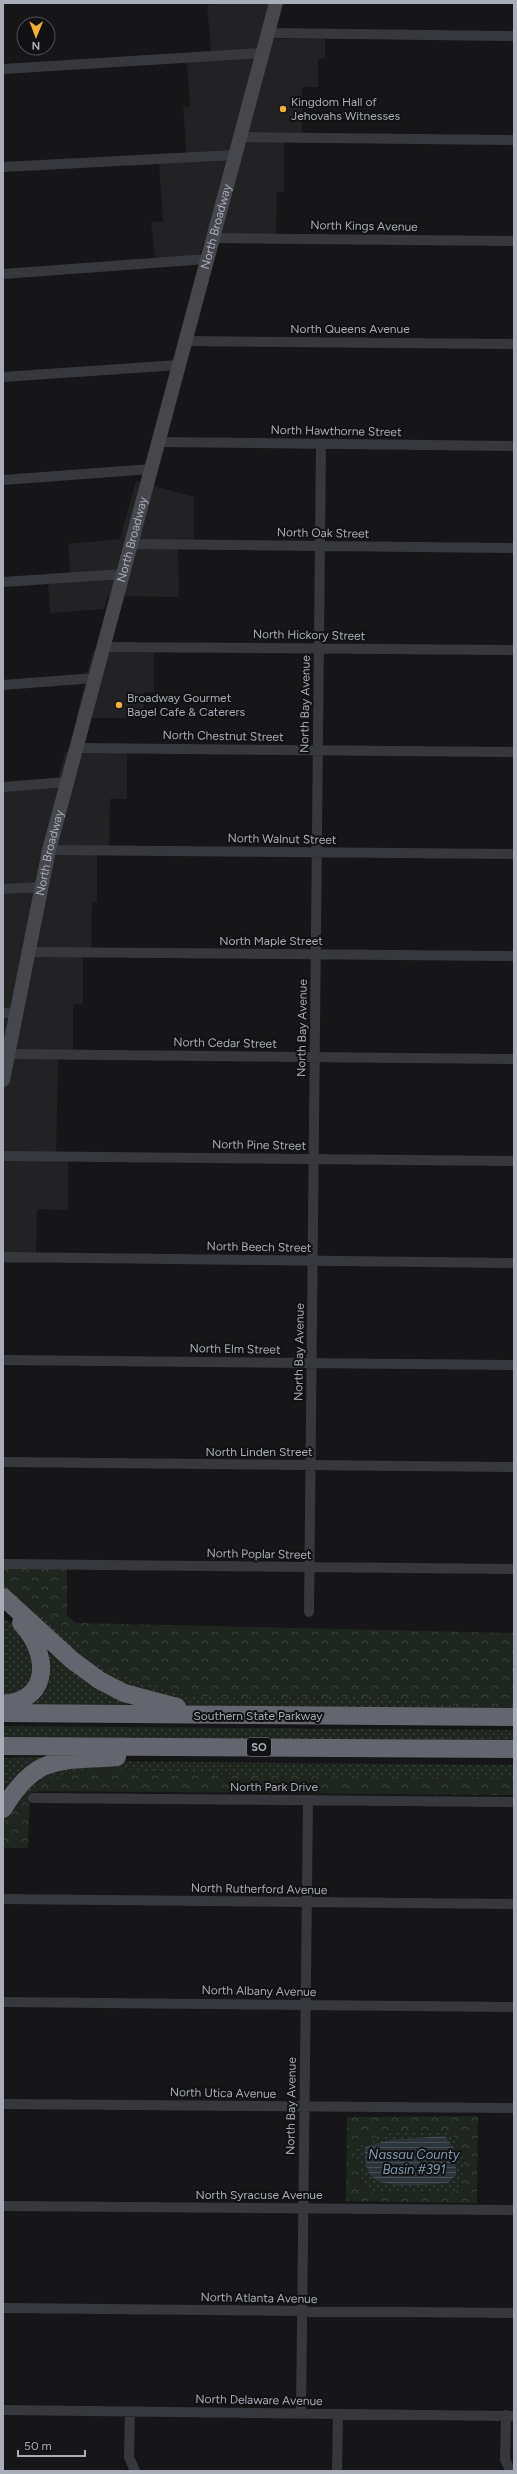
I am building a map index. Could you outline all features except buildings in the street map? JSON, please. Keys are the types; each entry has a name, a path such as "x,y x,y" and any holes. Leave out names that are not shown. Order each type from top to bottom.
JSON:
{"highway":[{"path":"3,1597 72,1660 99,1680 124,1693 155,1703 221,1716"},
{"path":"3,1612 19,1622 31,1634 40,1653 42,1668 36,1687 24,1700 3,1704"},
{"name":"Southern State Parkway","path":"3,1713 221,1716 514,1717"},
{"name":"SO","path":"3,1746 229,1746 514,1749"},
{"path":"3,1809 15,1790 28,1775 48,1763 229,1746"}],"main road":[{"name":"North Broadway","path":"3,1080 8,1054 10,1013 28,952 49,850 276,3"}],"street":[{"path":"268,33 514,36"},
{"path":"3,69 262,53"},
{"path":"240,137 514,140"},
{"path":"3,167 235,155"},
{"name":"North Kings Avenue","path":"213,238 514,241"},
{"path":"3,274 207,259"},
{"name":"North Queens Avenue","path":"185,341 514,344"},
{"path":"3,377 179,365"},
{"name":"North Hawthorne Street","path":"158,442 514,446"},
{"name":"North Bay Avenue","path":"309,1612 321,444"},
{"path":"3,480 151,469"},
{"name":"North Oak Street","path":"131,544 514,548"},
{"path":"3,582 123,574"},
{"name":"North Hickory Street","path":"103,647 514,650"},
{"path":"3,685 95,678"},
{"name":"North Chestnut Street","path":"76,748 514,752"},
{"path":"3,787 67,782"},
{"name":"North Walnut Street","path":"49,850 514,854"},
{"path":"3,889 42,887"},
{"name":"North Maple Street","path":"28,952 514,956"},
{"name":"North Cedar Street","path":"8,1054 514,1059"},
{"name":"North Pine Street","path":"3,1156 514,1161"},
{"name":"North Beech Street","path":"3,1258 514,1263"},
{"name":"North Elm Street","path":"3,1360 514,1365"},
{"name":"North Linden Street","path":"3,1462 514,1467"},
{"name":"North Poplar Street","path":"3,1564 514,1569"},
{"name":"North Park Drive","path":"33,1798 514,1802"},
{"name":"North Bay Avenue","path":"301,2413 308,1800"},
{"name":"North Rutherford Avenue","path":"3,1899 514,1904"},
{"name":"North Albany Avenue","path":"3,2002 514,2007"},
{"name":"North Utica Avenue","path":"3,2104 514,2108"},
{"name":"North Syracuse Avenue","path":"3,2206 514,2210"},
{"name":"North Atlanta Avenue","path":"3,2308 514,2313"},
{"name":"North Delaware Avenue","path":"3,2410 510,2416"},
{"path":"130,2412 129,2456 135,2471"},
{"path":"337,2471 338,2414"},
{"path":"510,2416 505,2460 511,2471"}],"shaded area":[{"path":"223,3 271,3 261,39 325,39 325,58 318,59 318,87 302,87 302,140 284,140 284,192 277,192 276,235 206,235 200,255 155,259 151,222 163,221 159,163 187,161 183,107 190,106 186,54 211,52 207,5"},
{"path":"136,481 194,497 194,548 178,548 179,597 108,596 104,609 50,613 48,582 71,580 68,544 120,539"},
{"path":"93,651 154,652 154,692 144,692 144,718 76,718"},
{"path":"65,752 127,752 127,799 110,799 109,854 97,853 97,902 92,902 91,956 83,956 83,1004 73,1004 73,1059 58,1059 56,1159 68,1160 68,1210 37,1209 36,1263 3,1263 3,791 56,787"}],"green space":[{"path":"3,1567 67,1568 67,1615 76,1623 514,1633 514,1708 485,1708 377,1697 218,1698 171,1692 123,1676 92,1661 70,1635 11,1595 3,1585"},
{"path":"3,1585 11,1595 70,1635 92,1661 123,1676 171,1692 218,1698 377,1697 485,1708 514,1708 514,1710 217,1706 168,1703 143,1696 120,1686 98,1674 78,1660 3,1592"},
{"path":"3,1618 13,1624 26,1637 32,1651 37,1679 3,1701"},
{"path":"56,1649 127,1700 128,1705 31,1705 28,1702 45,1658"},
{"path":"3,1726 514,1730 514,1745 3,1739"},
{"path":"47,1757 3,1799 3,1758"},
{"path":"88,1761 514,1765 514,1777 267,1776 94,1769 37,1781 37,1792 16,1795 36,1774"},
{"path":"94,1769 267,1776 514,1777 514,1795 37,1791 37,1781"},
{"path":"30,1793 28,1848 3,1848 3,1817 16,1795"},
{"path":"478,2116 477,2203 346,2201 347,2117","holes":["405,2131 439,2131 453,2135 460,2150 464,2168 458,2190 453,2192 375,2193 365,2188 361,2183 360,2168 355,2152 372,2138 393,2132"]},
{"name":"Nassau County Basin #391","path":"439,2131 453,2135 462,2156 464,2168 458,2190 453,2192 375,2193 365,2188 361,2180 360,2165 354,2152 363,2144 372,2138 393,2132"}],"water":[{"name":"Nassau County Basin #391","path":"445,2136 455,2150 456,2175 448,2183 419,2185 387,2184 372,2177 368,2171 365,2147 390,2140"}],"place":[{"name":"Kingdom Hall of Jehovahs Witnesses","path":"283,109"},
{"name":"Broadway Gourmet Bagel Cafe & Caterers","path":"119,705"}]}
